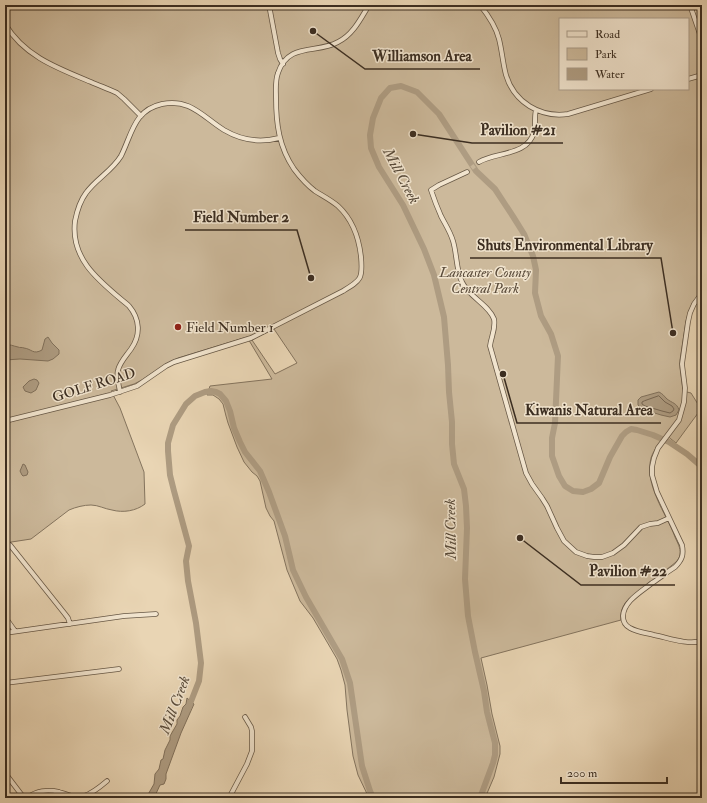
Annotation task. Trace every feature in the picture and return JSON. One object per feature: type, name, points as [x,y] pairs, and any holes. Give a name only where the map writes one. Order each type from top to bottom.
[{"type":"street","points":[[269,5],[278,53],[283,64],[296,52],[326,47],[343,39],[353,29],[369,5]]},
{"type":"street","points":[[480,5],[497,33],[510,86],[524,103],[536,110],[556,115],[568,114],[648,90]]},
{"type":"street","points":[[690,5],[702,40]]},
{"type":"street","points":[[5,24],[20,44],[31,53],[56,67],[117,93],[141,116]]},
{"type":"street","name":"GOLF ROAD","points":[[5,421],[120,392],[137,386],[174,362],[251,338],[343,291],[359,280],[361,273],[361,255],[359,242],[349,219],[338,206],[315,191],[299,176],[281,145],[276,113],[276,89],[278,72],[283,64]]},
{"type":"street","points":[[689,79],[702,75]]},
{"type":"street","points":[[120,392],[117,374],[119,365],[135,342],[138,332],[138,323],[136,316],[129,306],[95,277],[85,265],[78,250],[75,225],[78,208],[83,196],[91,186],[116,164],[134,125],[141,116],[157,105],[178,103],[192,107],[235,136],[257,141],[279,138]]},
{"type":"street","points":[[479,162],[515,151],[525,144],[531,138],[534,131],[534,117],[536,110]]},
{"type":"street","points":[[467,172],[438,185],[431,190],[442,216],[450,230],[459,273],[463,283],[477,300],[492,314],[494,330],[490,346],[526,473],[547,506],[564,541],[581,554],[591,557],[602,557],[619,549],[641,527],[658,523],[669,518]]},
{"type":"street","points":[[702,293],[694,304],[689,316],[682,364],[685,388],[684,402],[679,420],[658,448],[653,462],[652,475],[657,492],[682,545],[683,557],[675,567],[629,602],[623,614],[623,620],[629,628],[679,641],[702,641]]},
{"type":"street","points":[[10,545],[65,614],[70,624]]},
{"type":"street","points":[[5,632],[124,616],[156,614]]},
{"type":"street","points":[[5,617],[15,631]]},
{"type":"street","points":[[5,683],[119,669]]},
{"type":"street","points":[[229,798],[247,764],[253,746],[251,727],[245,717]]},
{"type":"street","points":[[5,773],[25,798],[38,792],[49,791],[74,796],[85,795],[95,791],[107,781]]},
{"type":"green space","name":"Lancaster County Central Park","points":[[5,5],[690,5],[702,45],[702,290],[693,302],[686,321],[680,368],[683,391],[691,393],[701,409],[676,443],[666,435],[659,443],[651,458],[650,468],[653,489],[679,545],[680,556],[676,562],[627,601],[622,610],[621,620],[481,658],[500,746],[500,754],[494,777],[485,798],[369,798],[358,775],[353,756],[345,685],[337,659],[313,618],[300,601],[287,570],[274,521],[266,508],[260,481],[244,462],[228,423],[223,404],[213,395],[207,395],[210,386],[272,379],[247,337],[178,358],[134,384],[111,391],[120,408],[144,472],[145,504],[134,510],[125,511],[116,511],[94,505],[77,507],[69,510],[31,539],[5,543]],"holes":[[[274,329],[297,363],[275,374],[252,340]]]},
{"type":"water","points":[[48,337],[59,350],[59,354],[53,359],[48,361],[20,359],[5,360],[5,345],[37,352],[42,350],[45,339]]},
{"type":"water","points":[[34,379],[39,383],[36,390],[31,393],[25,391],[23,387],[29,381]]},
{"type":"water","points":[[659,392],[677,406],[679,410],[676,415],[670,417],[661,415],[642,409],[638,405],[638,400],[641,397]]},
{"type":"water","points":[[23,464],[28,472],[27,475],[23,476],[20,471]]},
{"type":"water","name":"Mill Creek","points":[[187,698],[194,704],[181,733],[166,774],[164,784],[160,785],[154,798],[146,798],[154,784],[155,774],[159,769],[161,760],[163,759],[165,750],[170,740],[170,736],[177,724],[177,720],[183,707],[186,704]]},
{"type":"waterway","name":"Mill Creek","points":[[480,798],[493,763],[495,743],[487,712],[468,616],[465,579],[467,528],[466,506],[464,489],[454,464],[444,317],[434,275],[424,249],[403,205],[379,167],[371,148],[370,135],[373,118],[381,98],[390,88],[401,86],[417,92],[439,114],[476,171],[495,189],[524,234],[533,256],[536,270],[535,293],[541,316],[551,334],[558,356],[552,456],[559,476],[565,486],[573,491],[583,492],[591,489],[599,483],[610,457],[622,436],[631,429],[653,435],[669,442],[687,454],[702,467]]},
{"type":"waterway","name":"Mill Creek","points":[[188,709],[199,681],[201,663],[196,623],[188,581],[186,561],[189,546],[170,475],[168,443],[173,425],[186,404],[195,396],[211,391],[220,394],[226,401],[240,442],[245,452],[260,471],[269,492],[285,536],[293,570],[306,597],[342,659],[350,683],[362,766],[373,798]]},
{"type":"tunnel","points":[[467,172],[479,162]]},
{"type":"place","name":"Williamson Area","points":[[313,31]]},
{"type":"place","name":"Pavilion #21","points":[[413,134]]},
{"type":"place","name":"Field Number 2","points":[[311,278]]},
{"type":"place","name":"Field Number 1","points":[[178,327]]},
{"type":"place","name":"Shuts Environmental Library","points":[[673,333]]},
{"type":"place","name":"Kiwanis Natural Area","points":[[503,374]]},
{"type":"place","name":"Pavilion #22","points":[[520,538]]}]
